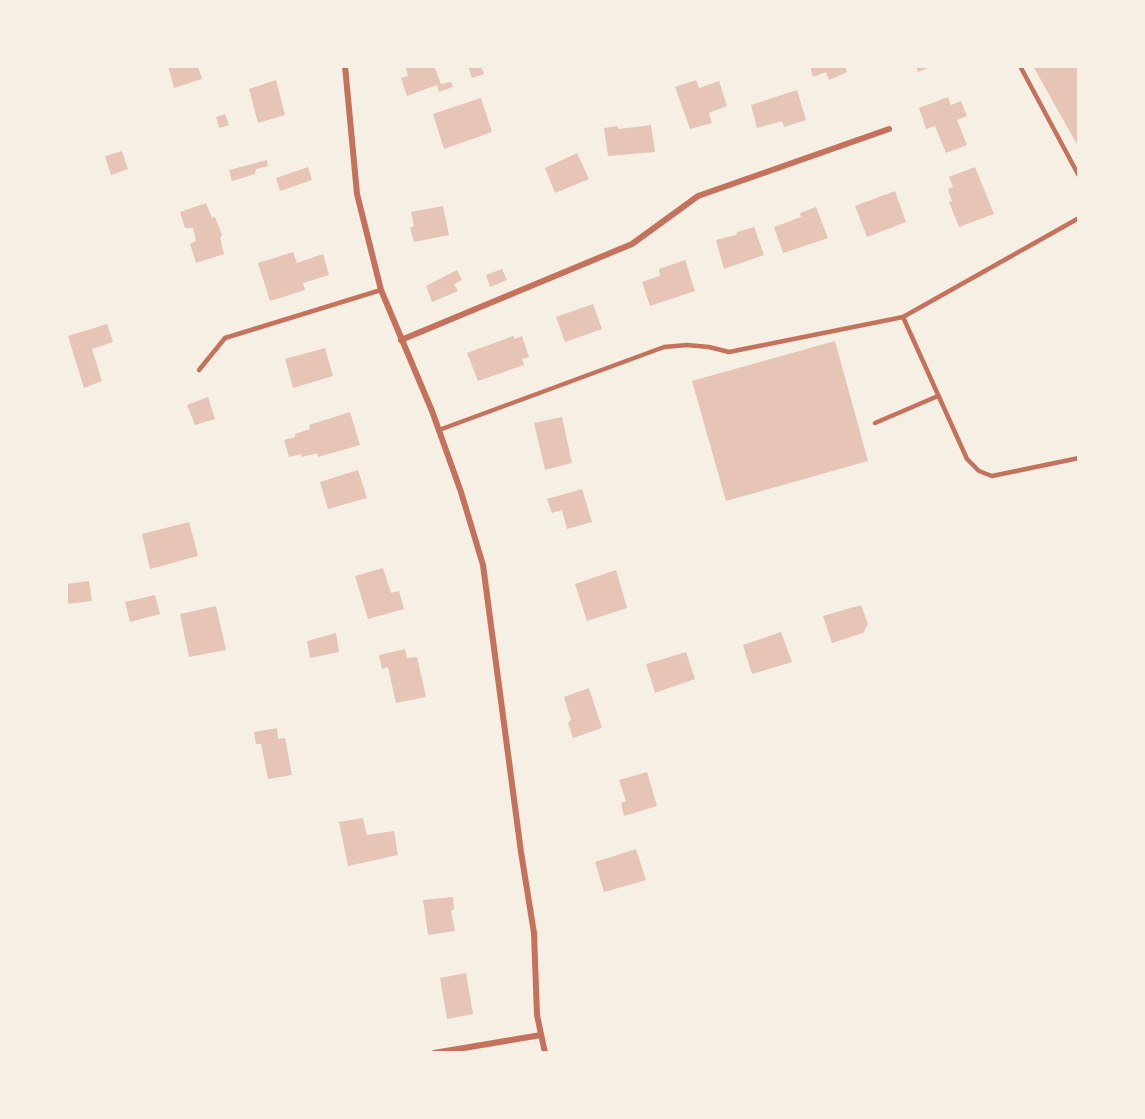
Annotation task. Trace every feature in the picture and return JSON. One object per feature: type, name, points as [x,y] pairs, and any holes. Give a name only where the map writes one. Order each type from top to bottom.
[{"type":"street","points":[[345,66],[357,194],[381,290],[439,430],[483,565],[534,933],[537,1015],[545,1053]]},
{"type":"street","points":[[401,340],[632,244],[698,196],[890,129]]},
{"type":"street","points":[[434,1053],[541,1035]]},
{"type":"lane","points":[[1020,66],[1079,177]]},
{"type":"lane","points":[[439,430],[664,346],[687,345],[729,352],[903,316],[1079,218]]},
{"type":"lane","points":[[199,370],[225,338],[381,290]]},
{"type":"lane","points":[[903,316],[967,459],[979,471],[992,476],[1079,458]]},
{"type":"lane","points":[[875,423],[938,396]]},
{"type":"building","points":[[168,66],[198,66],[202,79],[174,88]]},
{"type":"building","points":[[405,66],[434,66],[441,84],[451,82],[453,87],[439,92],[437,85],[407,96],[401,78],[408,76]]},
{"type":"building","points":[[468,66],[481,66],[484,74],[472,78]]},
{"type":"building","points":[[810,66],[845,66],[847,72],[829,80],[826,72],[813,77]]},
{"type":"building","points":[[916,66],[933,66],[918,72]]},
{"type":"building","points":[[1033,66],[1079,66],[1079,148]]},
{"type":"building","points":[[276,80],[285,115],[258,123],[249,89]]},
{"type":"building","points":[[696,80],[699,88],[719,81],[727,106],[709,113],[712,123],[690,129],[675,87]]},
{"type":"building","points":[[797,90],[806,120],[784,127],[782,121],[757,128],[751,105]]},
{"type":"building","points":[[948,97],[951,105],[961,101],[967,116],[957,120],[967,145],[946,153],[935,126],[926,129],[919,108]]},
{"type":"building","points":[[481,98],[492,132],[444,149],[433,114]]},
{"type":"building","points":[[225,114],[229,125],[219,128],[216,117]]},
{"type":"building","points":[[651,125],[655,152],[608,156],[604,128],[617,126],[619,129]]},
{"type":"building","points":[[122,151],[128,169],[111,175],[105,156]]},
{"type":"building","points":[[577,153],[589,179],[555,193],[545,168]]},
{"type":"building","points":[[267,160],[268,166],[256,169],[255,174],[232,181],[229,170]]},
{"type":"building","points":[[308,167],[312,180],[280,191],[276,178]]},
{"type":"building","points":[[975,167],[994,214],[959,227],[949,202],[952,201],[948,189],[953,187],[949,177]]},
{"type":"building","points":[[895,191],[906,222],[867,237],[855,206]]},
{"type":"building","points":[[206,203],[222,235],[220,238],[224,254],[196,263],[190,244],[196,241],[193,228],[185,228],[180,212]]},
{"type":"building","points":[[443,206],[449,235],[414,242],[410,228],[414,226],[411,212]]},
{"type":"building","points":[[816,207],[828,238],[783,253],[774,227],[801,217],[800,213]]},
{"type":"building","points":[[754,227],[764,255],[724,269],[716,240]]},
{"type":"building","points":[[293,252],[297,263],[323,254],[329,275],[303,283],[305,290],[270,301],[258,263]]},
{"type":"building","points":[[685,260],[695,291],[650,306],[642,282],[660,276],[659,269]]},
{"type":"building","points":[[502,269],[507,280],[490,287],[486,275]]},
{"type":"building","points":[[457,270],[462,280],[454,284],[458,291],[432,302],[426,286]]},
{"type":"building","points":[[593,304],[602,329],[565,342],[556,317]]},
{"type":"building","points":[[107,324],[113,342],[92,349],[102,381],[84,388],[68,336]]},
{"type":"building","points":[[513,336],[515,339],[522,336],[529,357],[522,359],[524,365],[478,381],[467,353]]},
{"type":"building","points":[[835,341],[868,461],[726,501],[692,381]]},
{"type":"building","points":[[325,348],[333,376],[293,388],[285,359]]},
{"type":"building","points":[[208,397],[215,419],[195,425],[187,405]]},
{"type":"building","points":[[350,412],[360,445],[318,457],[317,453],[302,457],[301,454],[289,457],[284,440],[310,429],[309,425]]},
{"type":"building","points":[[562,417],[572,463],[545,470],[534,423]]},
{"type":"building","points":[[358,470],[367,498],[328,509],[320,482]]},
{"type":"building","points":[[582,489],[592,522],[567,529],[562,510],[552,513],[547,499]]},
{"type":"building","points":[[189,522],[198,556],[150,569],[142,534]]},
{"type":"building","points":[[383,568],[391,593],[399,591],[404,609],[368,619],[355,576]]},
{"type":"building","points":[[616,570],[627,608],[587,621],[575,584]]},
{"type":"building","points":[[89,581],[92,601],[66,604],[66,584]]},
{"type":"building","points":[[155,595],[160,614],[130,622],[125,602]]},
{"type":"building","points":[[861,605],[868,624],[863,633],[832,643],[823,616]]},
{"type":"building","points":[[216,606],[226,650],[189,657],[180,614]]},
{"type":"building","points":[[781,632],[792,662],[752,674],[743,645]]},
{"type":"building","points":[[336,633],[339,652],[310,658],[307,641]]},
{"type":"building","points":[[405,649],[407,658],[417,657],[426,697],[396,703],[388,667],[382,669],[379,655]]},
{"type":"building","points":[[686,652],[695,679],[655,693],[646,664]]},
{"type":"building","points":[[589,688],[602,728],[573,738],[568,723],[571,720],[564,697]]},
{"type":"building","points":[[277,728],[278,739],[285,738],[292,775],[268,779],[261,744],[256,744],[254,732]]},
{"type":"building","points":[[647,772],[657,806],[624,816],[621,803],[626,801],[619,780]]},
{"type":"building","points":[[363,818],[367,835],[394,831],[398,855],[348,866],[339,822]]},
{"type":"building","points":[[636,849],[646,880],[604,892],[595,862]]},
{"type":"building","points":[[453,897],[454,909],[451,911],[455,931],[428,935],[423,900]]},
{"type":"building","points":[[466,973],[473,1014],[447,1019],[440,978]]}]
